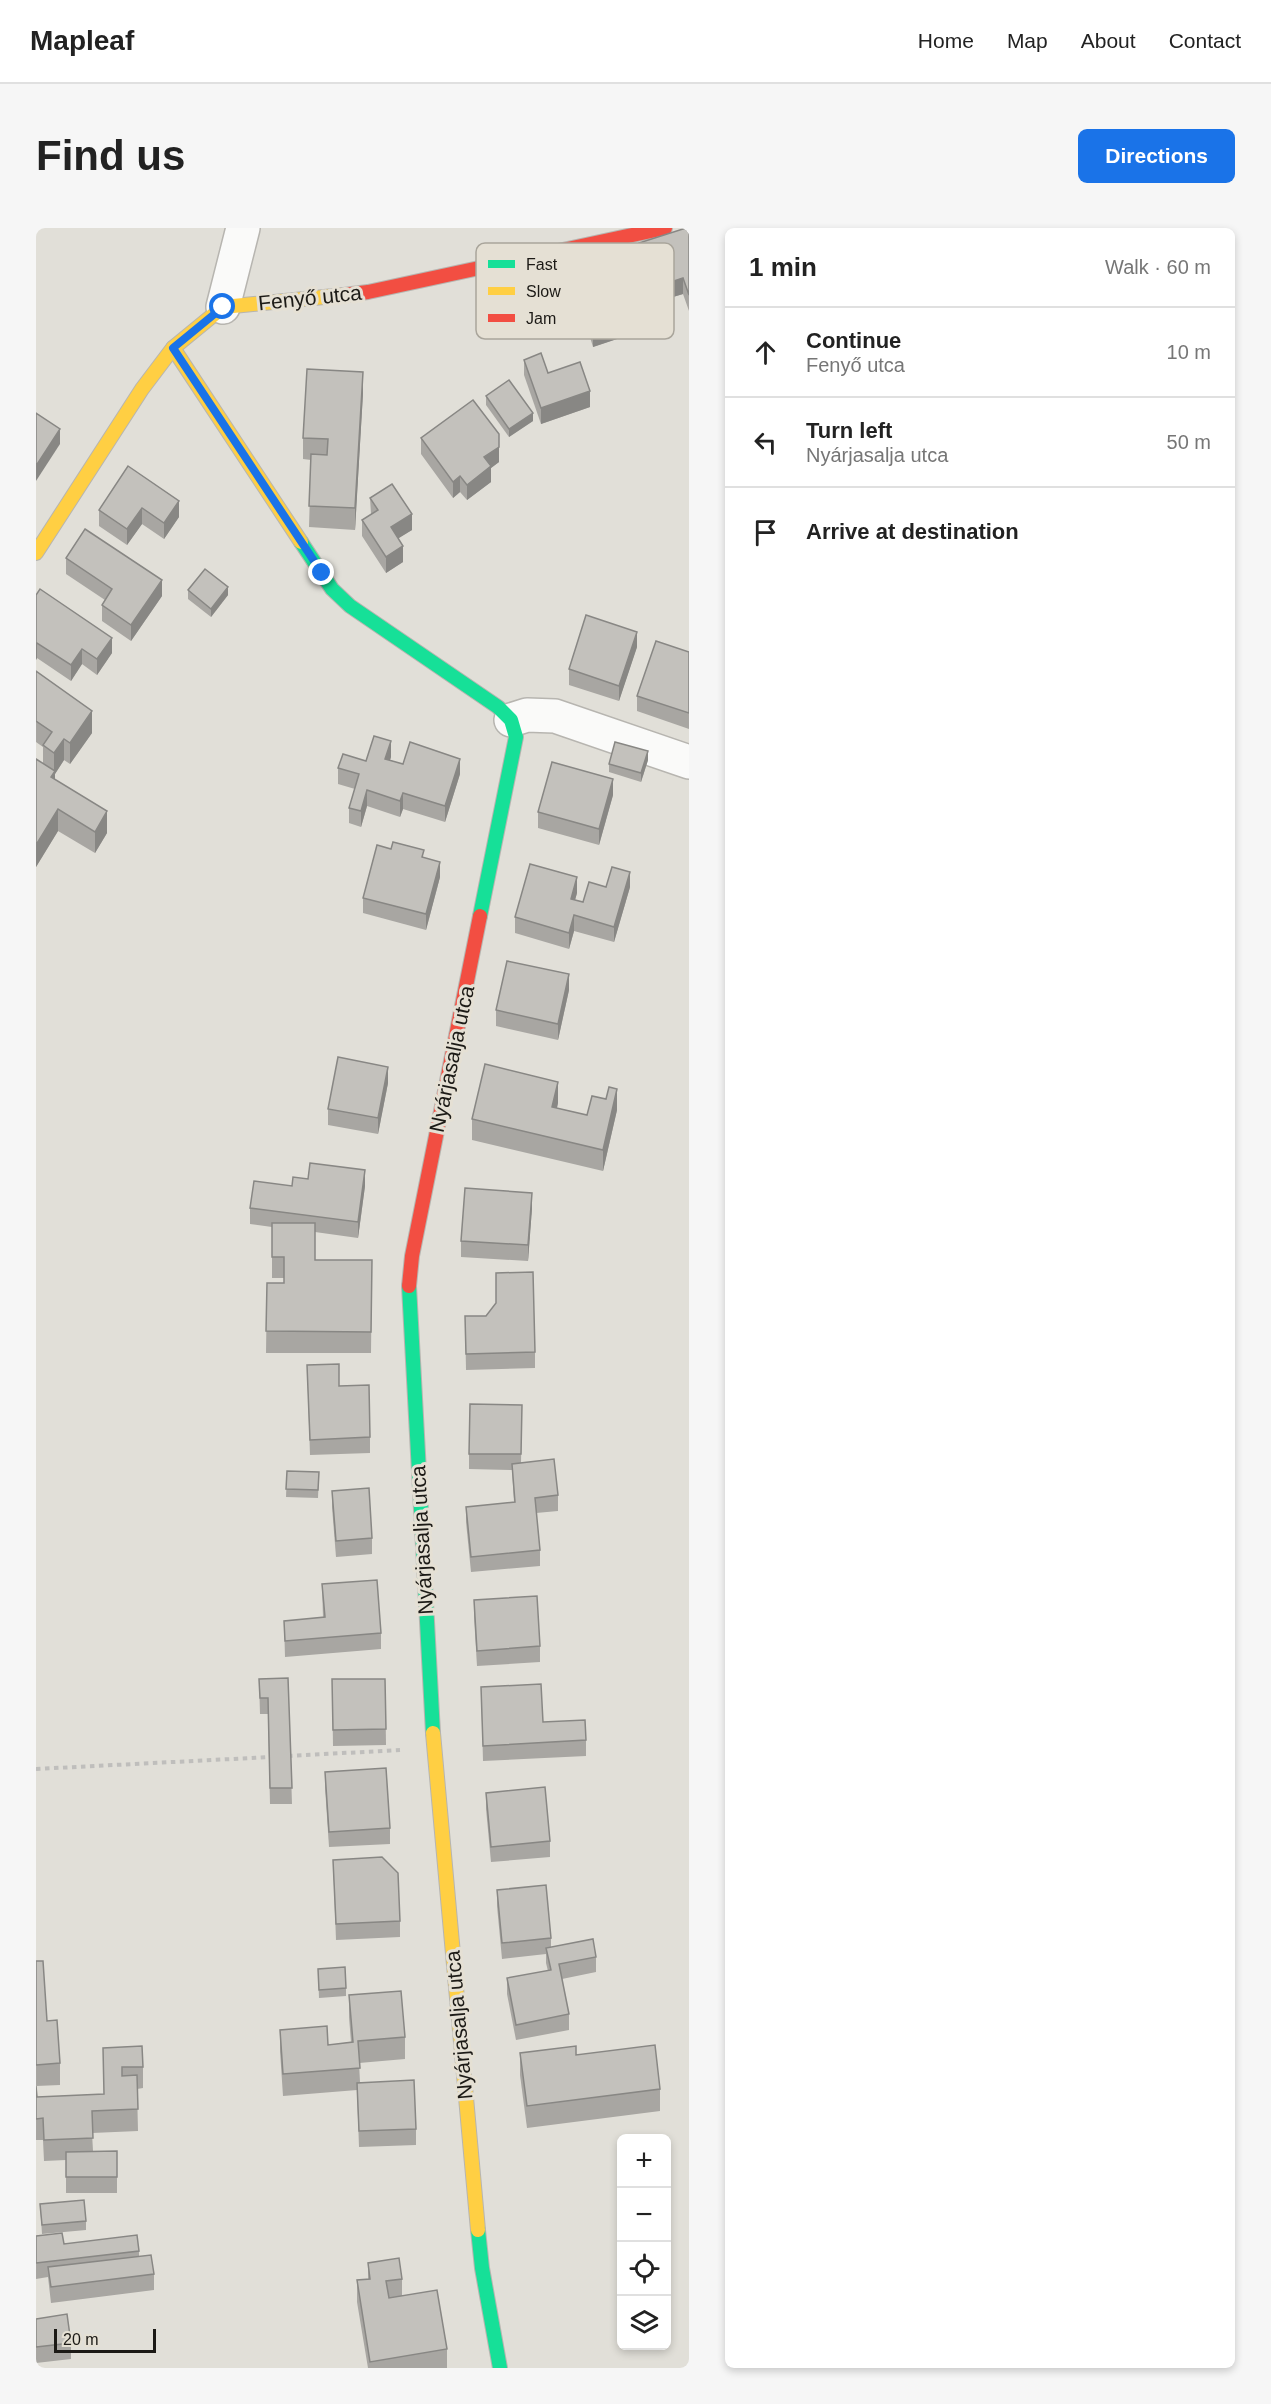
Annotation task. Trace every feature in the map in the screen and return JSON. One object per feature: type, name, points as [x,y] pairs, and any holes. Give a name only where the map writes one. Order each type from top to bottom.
[{"type":"street","points":[[36,553],[142,389],[173,348],[223,307],[243,228]]},
{"type":"street","name":"Fenyő utca","points":[[595,243],[665,228]]},
{"type":"street","name":"Fenyő utca","points":[[223,307],[368,292],[476,269]]},
{"type":"street","points":[[173,348],[333,589],[350,606],[498,707],[511,720],[527,715],[555,716],[689,762]]},
{"type":"street","name":"Nyárjasalja utca","points":[[500,2368],[482,2268],[434,1748],[408,1292],[412,1256],[514,756],[516,737],[511,720]]},
{"type":"path","points":[[36,1769],[434,1748]]},
{"type":"building","points":[[689,228],[689,295],[683,278],[674,281],[674,243],[639,243]]},
{"type":"building","points":[[541,353],[548,373],[580,362],[590,391],[541,408],[524,360]]},
{"type":"building","points":[[307,369],[363,372],[355,508],[309,506],[311,454],[327,455],[328,439],[303,438]]},
{"type":"building","points":[[509,380],[533,413],[509,429],[486,396]]},
{"type":"building","points":[[473,400],[499,434],[499,447],[484,457],[491,466],[467,485],[460,476],[453,482],[421,438]]},
{"type":"building","points":[[36,413],[60,429],[36,466]]},
{"type":"building","points":[[128,466],[179,501],[164,523],[142,508],[127,529],[99,510]]},
{"type":"building","points":[[392,484],[412,514],[391,527],[403,546],[386,557],[362,520],[378,510],[370,498]]},
{"type":"building","points":[[85,529],[162,580],[131,625],[102,605],[112,589],[66,558]]},
{"type":"building","points":[[205,569],[228,587],[211,609],[188,590]]},
{"type":"building","points":[[40,589],[112,638],[97,659],[82,649],[71,665],[37,643],[36,645],[36,595]]},
{"type":"building","points":[[586,615],[637,632],[619,686],[569,669]]},
{"type":"building","points":[[656,641],[689,652],[689,713],[637,696]]},
{"type":"building","points":[[36,671],[92,711],[70,743],[64,739],[54,753],[43,745],[52,732],[36,721]]},
{"type":"building","points":[[374,736],[391,741],[385,759],[403,764],[410,742],[460,759],[445,806],[403,793],[400,801],[367,790],[361,811],[349,808],[359,774],[338,768],[343,754],[366,761]]},
{"type":"building","points":[[615,742],[648,751],[641,773],[609,764]]},
{"type":"building","points":[[36,759],[55,771],[51,777],[107,811],[95,832],[58,809],[36,845]]},
{"type":"building","points":[[552,762],[613,779],[599,829],[538,812]]},
{"type":"building","points":[[393,842],[424,850],[422,857],[440,862],[426,914],[363,898],[377,845],[391,849]]},
{"type":"building","points":[[530,864],[577,877],[571,899],[583,902],[589,882],[606,887],[612,867],[630,872],[614,927],[574,915],[569,933],[515,917]]},
{"type":"building","points":[[507,961],[569,974],[558,1024],[496,1010]]},
{"type":"building","points":[[338,1057],[388,1067],[378,1118],[328,1109]]},
{"type":"building","points":[[485,1064],[558,1082],[552,1107],[587,1115],[592,1096],[606,1099],[609,1087],[617,1089],[603,1150],[472,1119]]},
{"type":"building","points":[[310,1163],[365,1170],[358,1222],[250,1208],[254,1181],[292,1186],[293,1177],[308,1179]]},
{"type":"building","points":[[465,1188],[532,1193],[528,1245],[461,1241]]},
{"type":"building","points":[[272,1223],[315,1223],[315,1260],[372,1260],[371,1332],[266,1331],[267,1283],[284,1283],[284,1257],[272,1257]]},
{"type":"building","points":[[533,1272],[535,1352],[466,1354],[465,1316],[486,1316],[496,1303],[496,1273]]},
{"type":"building","points":[[339,1364],[339,1386],[369,1385],[370,1437],[310,1440],[307,1365]]},
{"type":"building","points":[[470,1404],[522,1405],[521,1454],[469,1454]]},
{"type":"building","points":[[554,1459],[558,1495],[535,1498],[540,1550],[471,1557],[466,1507],[515,1502],[512,1464]]},
{"type":"building","points":[[287,1471],[319,1472],[318,1490],[286,1489]]},
{"type":"building","points":[[369,1488],[372,1538],[336,1541],[332,1491]]},
{"type":"building","points":[[377,1580],[381,1633],[285,1641],[284,1621],[325,1617],[322,1584]]},
{"type":"building","points":[[537,1596],[540,1646],[477,1651],[474,1600]]},
{"type":"building","points":[[288,1678],[292,1788],[270,1788],[268,1698],[260,1698],[259,1679]]},
{"type":"building","points":[[332,1679],[385,1679],[386,1729],[333,1730]]},
{"type":"building","points":[[541,1684],[543,1722],[585,1720],[586,1740],[483,1746],[481,1687]]},
{"type":"building","points":[[386,1768],[390,1828],[329,1832],[325,1772]]},
{"type":"building","points":[[545,1787],[550,1841],[491,1847],[486,1793]]},
{"type":"building","points":[[382,1857],[398,1873],[400,1921],[336,1924],[333,1860]]},
{"type":"building","points":[[546,1885],[551,1938],[502,1943],[497,1890]]},
{"type":"building","points":[[593,1939],[596,1957],[559,1964],[569,2014],[516,2025],[507,1978],[551,1970],[546,1948]]},
{"type":"building","points":[[36,1961],[43,1961],[47,2021],[57,2020],[60,2063],[36,2065]]},
{"type":"building","points":[[345,1967],[346,1988],[319,1990],[318,1969]]},
{"type":"building","points":[[401,1991],[405,2037],[358,2041],[360,2068],[283,2074],[280,2030],[327,2026],[328,2045],[353,2042],[349,1995]]},
{"type":"building","points":[[655,2045],[660,2089],[527,2106],[520,2053],[576,2046],[576,2055]]},
{"type":"building","points":[[142,2046],[143,2067],[122,2067],[122,2076],[137,2075],[138,2109],[92,2111],[93,2138],[44,2140],[43,2118],[36,2119],[36,2086],[37,2097],[104,2094],[103,2048]]},
{"type":"building","points":[[414,2080],[416,2129],[359,2131],[357,2083]]},
{"type":"building","points":[[117,2151],[117,2177],[66,2177],[66,2152]]},
{"type":"building","points":[[84,2200],[86,2221],[42,2225],[40,2204]]},
{"type":"building","points":[[62,2233],[64,2244],[137,2235],[139,2251],[36,2263],[36,2236]]},
{"type":"building","points":[[151,2255],[154,2274],[51,2287],[48,2267]]},
{"type":"building","points":[[399,2258],[402,2279],[386,2281],[389,2298],[437,2290],[447,2349],[370,2362],[357,2280],[370,2279],[368,2263]]},
{"type":"building","points":[[67,2314],[71,2343],[36,2347],[36,2319]]},
{"type":"traffic: fast","points":[[301,542],[332,589],[350,606],[498,707],[511,720],[516,737],[480,916]]},
{"type":"traffic: fast","points":[[409,1286],[433,1733]]},
{"type":"traffic: fast","points":[[478,2230],[482,2268],[500,2368]]},
{"type":"traffic: slow","points":[[36,553],[142,389],[173,348],[223,307],[344,295]]},
{"type":"traffic: slow","points":[[173,348],[301,542]]},
{"type":"traffic: slow","points":[[433,1733],[478,2230]]},
{"type":"traffic: jam","points":[[595,243],[665,228]]},
{"type":"traffic: jam","points":[[344,295],[476,269]]},
{"type":"traffic: jam","points":[[409,1286],[412,1256],[480,916]]},
{"type":"route","points":[[223,307],[173,348],[322,573]]}]
